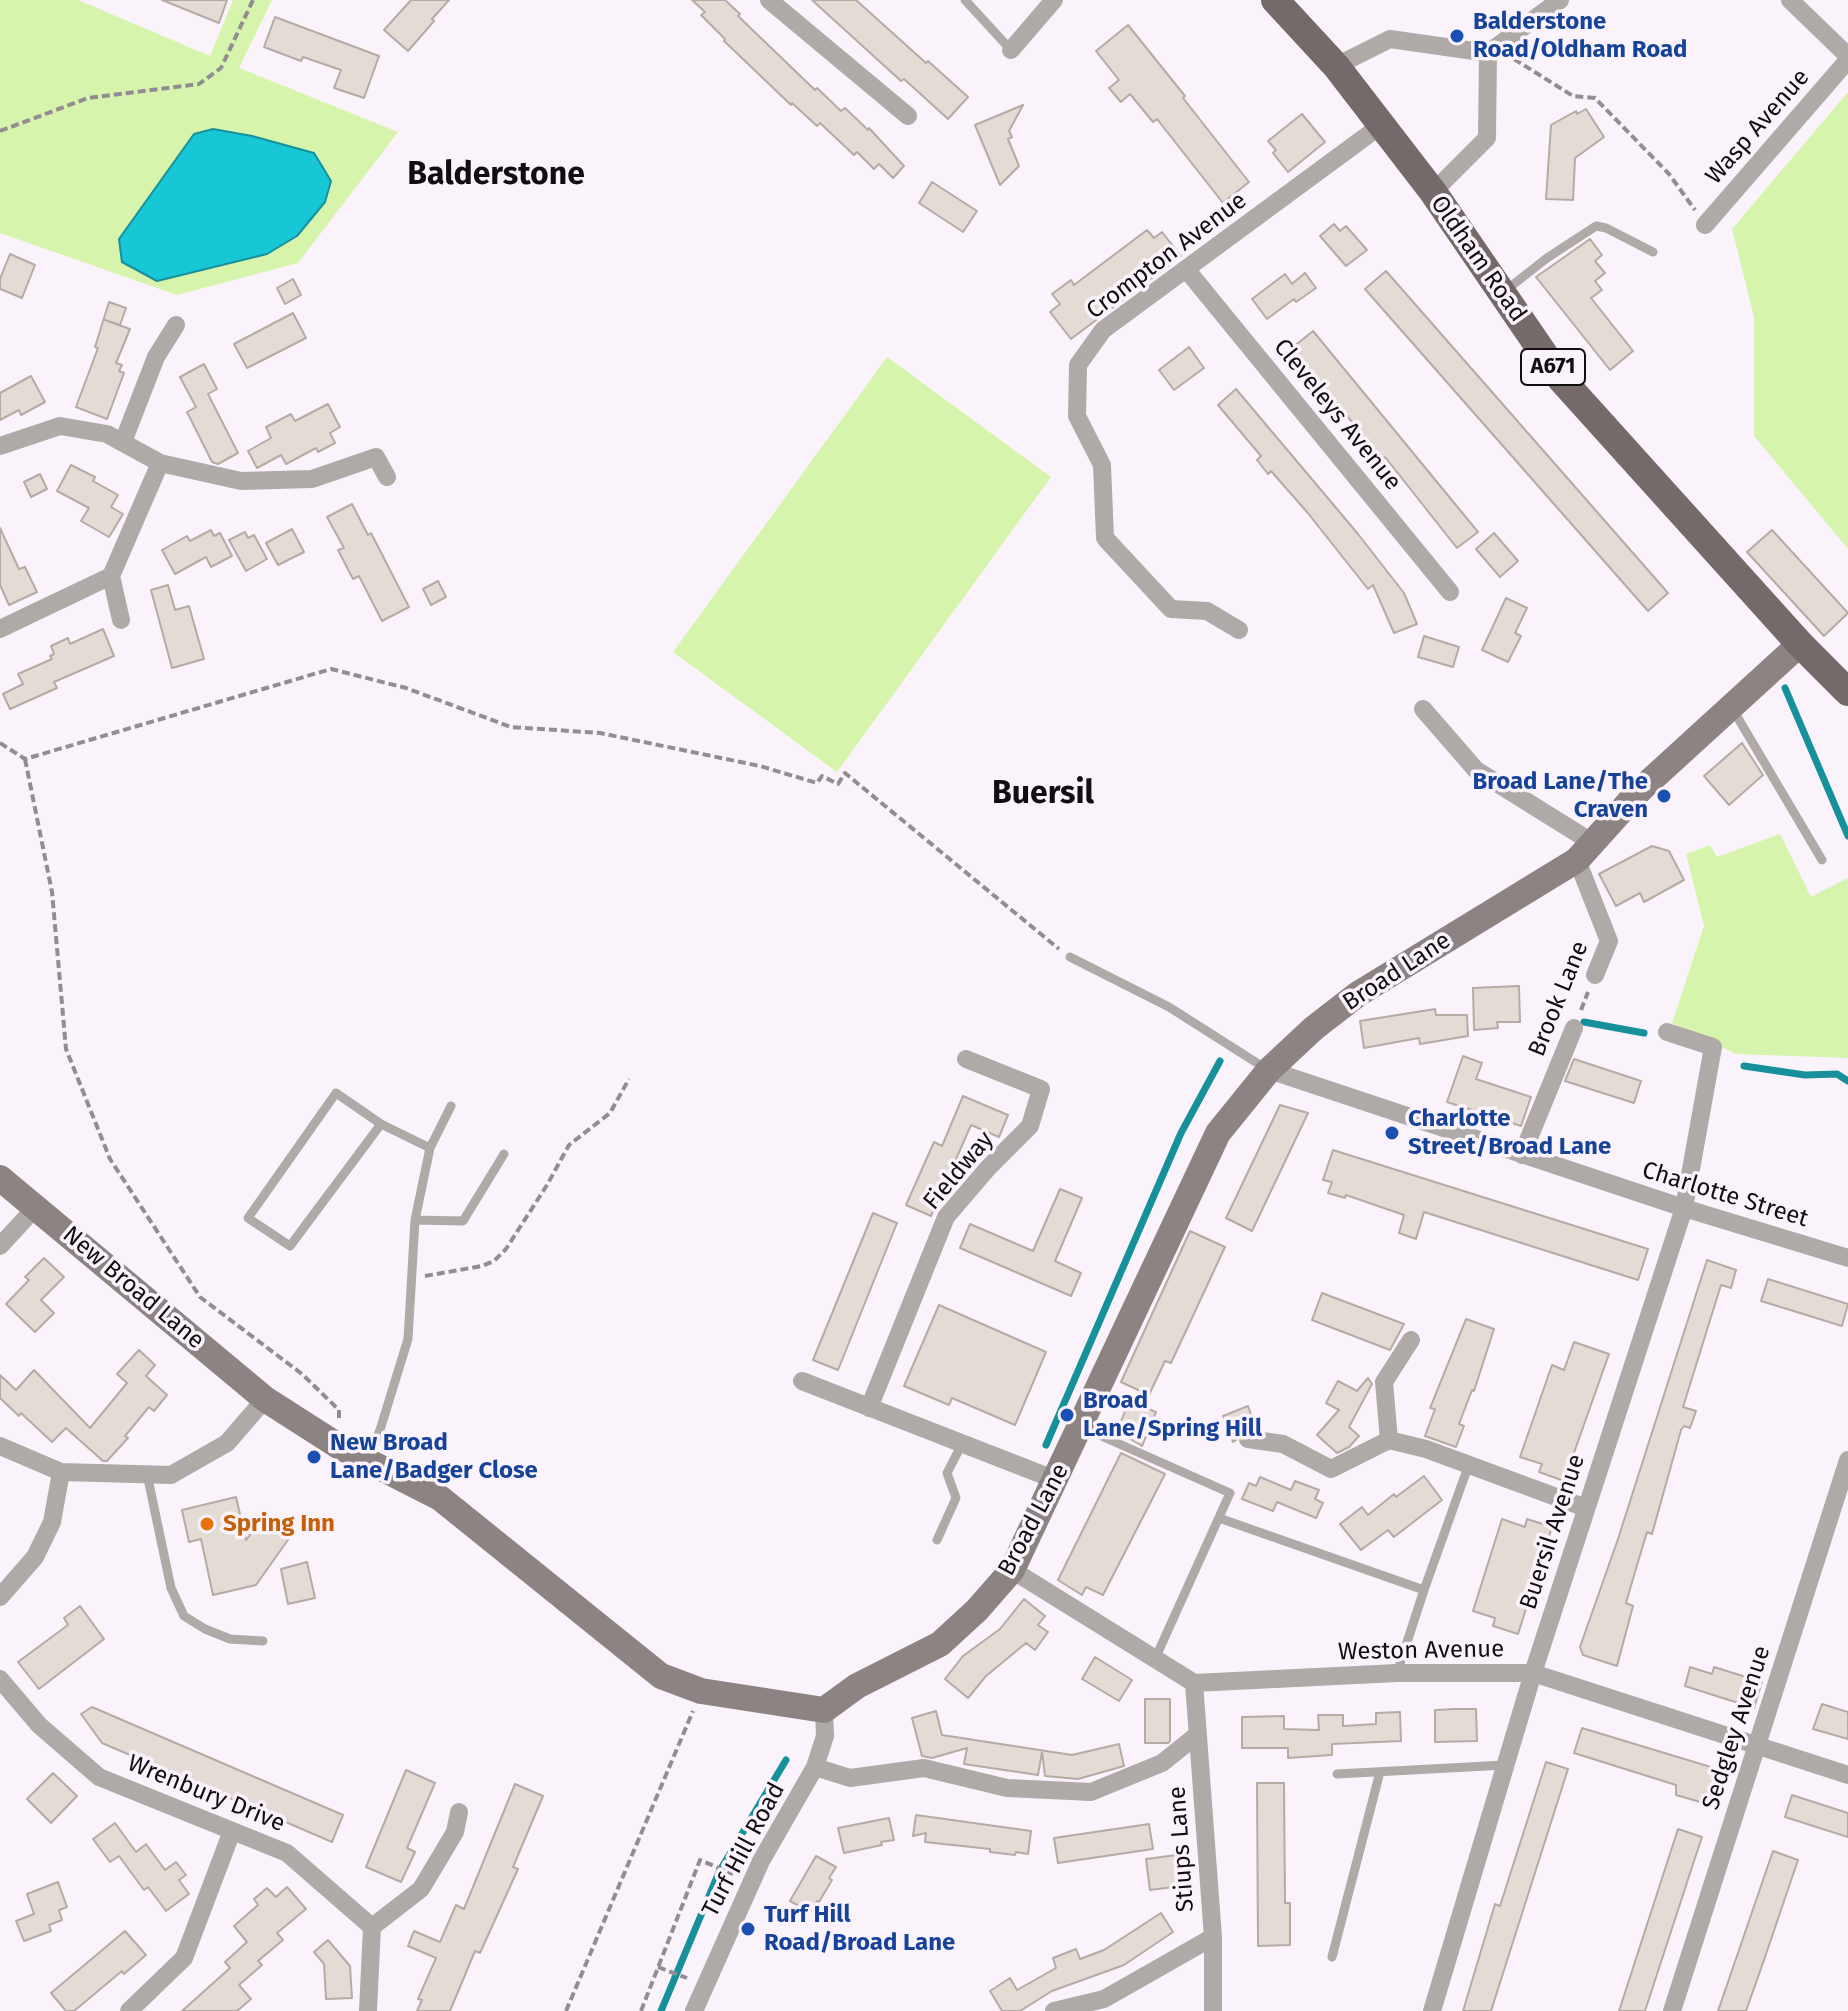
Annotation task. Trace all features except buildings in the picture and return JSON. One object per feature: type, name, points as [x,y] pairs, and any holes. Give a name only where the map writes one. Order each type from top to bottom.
[{"type":"main road","name":"Oldham Road","points":[[1275,0],[1336,66],[1433,192],[1561,379],[1800,644],[1848,692]]},
{"type":"main road","name":"Broad Lane","points":[[824,1710],[857,1686],[940,1644],[977,1610],[1012,1570],[1218,1133],[1269,1070],[1314,1028],[1358,994],[1585,852],[1640,790],[1800,644]]},
{"type":"main road","name":"New Broad Lane","points":[[0,1178],[265,1399]]},
{"type":"main road","points":[[265,1399],[340,1447],[440,1498],[661,1676],[701,1691],[824,1710]]},
{"type":"street","points":[[769,0],[908,116]]},
{"type":"street","points":[[1011,50],[1054,0]]},
{"type":"street","points":[[1336,66],[1390,39],[1492,51],[1560,0]]},
{"type":"street","points":[[1790,0],[1848,58]]},
{"type":"street","points":[[1433,192],[1487,138],[1492,51]]},
{"type":"street","name":"Wasp Avenue","points":[[1705,225],[1848,58]]},
{"type":"street","name":"Crompton Avenue","points":[[1239,630],[1207,611],[1171,609],[1105,538],[1102,465],[1077,416],[1078,365],[1103,330],[1380,126]]},
{"type":"street","name":"Cleveleys Avenue","points":[[1186,269],[1450,592]]},
{"type":"street","points":[[123,442],[156,357],[176,325]]},
{"type":"street","points":[[0,446],[60,426],[107,434],[160,463],[241,481],[312,479],[376,457],[387,477]]},
{"type":"street","points":[[121,620],[111,576],[160,463]]},
{"type":"street","points":[[0,629],[111,576]]},
{"type":"street","points":[[1423,709],[1476,770],[1585,852]]},
{"type":"street","name":"Brook Lane","points":[[1585,852],[1609,941],[1595,975]]},
{"type":"street","name":"Brook Lane","points":[[1522,1155],[1574,1028]]},
{"type":"street","name":"Buersil Avenue","points":[[1432,2011],[1533,1673],[1684,1208],[1713,1047],[1667,1032]]},
{"type":"street","name":"Fieldway","points":[[869,1408],[946,1217],[1030,1126],[1041,1089],[966,1059]]},
{"type":"street","name":"Charlotte Street","points":[[1269,1070],[1684,1208],[1848,1258]]},
{"type":"street","points":[[0,1246],[36,1207]]},
{"type":"street","points":[[1389,1440],[1384,1382],[1411,1340]]},
{"type":"street","points":[[802,1381],[1056,1480]]},
{"type":"street","points":[[0,1446],[61,1472],[171,1475],[227,1443],[265,1399]]},
{"type":"street","points":[[1248,1439],[1283,1444],[1331,1469],[1389,1440],[1426,1449],[1586,1508]]},
{"type":"street","name":"Sedgley Avenue","points":[[1672,2011],[1848,1460]]},
{"type":"street","points":[[0,1597],[41,1546],[52,1522],[61,1472]]},
{"type":"street","points":[[1012,1570],[1194,1683]]},
{"type":"street","name":"Weston Avenue","points":[[1194,1683],[1397,1673],[1533,1673],[1848,1775]]},
{"type":"street","name":"Wrenbury Drive","points":[[0,1679],[39,1725],[99,1777],[287,1853],[372,1927]]},
{"type":"street","name":"Stiups Lane","points":[[1194,1683],[1213,1937],[1213,2011]]},
{"type":"street","name":"Turf Hill Road","points":[[694,2011],[761,1861],[815,1767],[825,1736],[824,1710]]},
{"type":"street","points":[[815,1767],[850,1778],[924,1768],[1007,1788],[1091,1792],[1162,1763],[1197,1735]]},
{"type":"street","points":[[368,2011],[372,1927],[421,1889],[455,1832],[459,1812]]},
{"type":"street","points":[[129,2011],[184,1958],[232,1831]]},
{"type":"street","points":[[1054,2011],[1105,2005],[1213,1937]]},
{"type":"lane","points":[[965,0],[1011,50]]},
{"type":"lane","points":[[1502,293],[1596,226],[1653,252]]},
{"type":"lane","points":[[1730,706],[1822,860]]},
{"type":"lane","points":[[1070,957],[1169,1007],[1269,1070]]},
{"type":"lane","points":[[381,1124],[290,1246],[248,1218],[336,1093],[381,1124],[430,1148]]},
{"type":"lane","points":[[367,1460],[380,1430],[408,1339],[415,1220],[430,1148],[451,1106]]},
{"type":"lane","points":[[415,1220],[463,1221],[504,1154]]},
{"type":"lane","points":[[1081,1427],[1230,1493],[1155,1659]]},
{"type":"lane","points":[[937,1540],[956,1498],[947,1473],[962,1444]]},
{"type":"lane","points":[[1397,1673],[1469,1464]]},
{"type":"lane","points":[[147,1474],[171,1588],[184,1616],[230,1639],[263,1641]]},
{"type":"lane","points":[[1219,1518],[1424,1590]]},
{"type":"lane","points":[[1337,1774],[1505,1765]]},
{"type":"lane","points":[[1332,1957],[1380,1772]]},
{"type":"path","points":[[0,131],[88,98],[199,84],[221,68],[253,0]]},
{"type":"path","points":[[1492,51],[1573,96],[1595,98],[1669,174],[1705,225]]},
{"type":"path","points":[[25,759],[331,669],[406,688],[511,727],[600,733],[760,766],[817,783],[822,776],[838,784],[845,773],[1070,957]]},
{"type":"path","points":[[0,743],[25,759],[52,892],[66,1049],[110,1159],[200,1297],[302,1374],[339,1410],[340,1447]]},
{"type":"path","name":"Brook Lane","points":[[1574,1028],[1595,975]]},
{"type":"path","points":[[411,1280],[494,1261],[522,1223],[569,1145],[610,1113],[629,1079]]},
{"type":"path","points":[[566,2011],[701,1691]]},
{"type":"path","points":[[641,2011],[700,1860],[729,1871]]},
{"type":"path","points":[[658,1967],[684,1976]]},
{"type":"green space","points":[[0,0],[78,0],[210,56],[233,0],[272,0],[239,68],[398,132],[298,263],[177,295],[0,233]]},
{"type":"green space","points":[[1848,92],[1848,549],[1754,436],[1754,317],[1732,229]]},
{"type":"green space","points":[[887,357],[1051,477],[837,772],[673,652]]},
{"type":"green space","points":[[1780,834],[1811,897],[1848,878],[1848,1058],[1736,1054],[1672,1023],[1704,926],[1686,854],[1710,845],[1717,857]]},
{"type":"water","points":[[213,129],[314,153],[331,181],[325,202],[297,236],[267,254],[157,281],[122,262],[119,239],[194,134]]},
{"type":"waterway","points":[[1785,688],[1848,836]]},
{"type":"waterway","points":[[1584,1022],[1644,1033]]},
{"type":"waterway","points":[[1046,1445],[1181,1133],[1220,1061]]},
{"type":"waterway","points":[[1744,1066],[1805,1075],[1837,1074],[1848,1081]]},
{"type":"waterway","points":[[661,2011],[719,1872],[786,1760]]},
{"type":"place","name":"Balderstone Road/Oldham Road","points":[[1457,36]]},
{"type":"place","name":"Broad Lane/The Craven","points":[[1664,796]]},
{"type":"place","name":"Charlotte Street/Broad Lane","points":[[1392,1133]]},
{"type":"place","name":"Broad Lane/Spring Hill","points":[[1067,1415]]},
{"type":"place","name":"New Broad Lane/Badger Close","points":[[314,1457]]},
{"type":"place","name":"Spring Inn","points":[[207,1524]]},
{"type":"place","name":"Turf Hill Road/Broad Lane","points":[[748,1929]]},
{"type":"district","name":"Balderstone","points":[[496,175]]},
{"type":"district","name":"Buersil","points":[[1043,794]]}]
